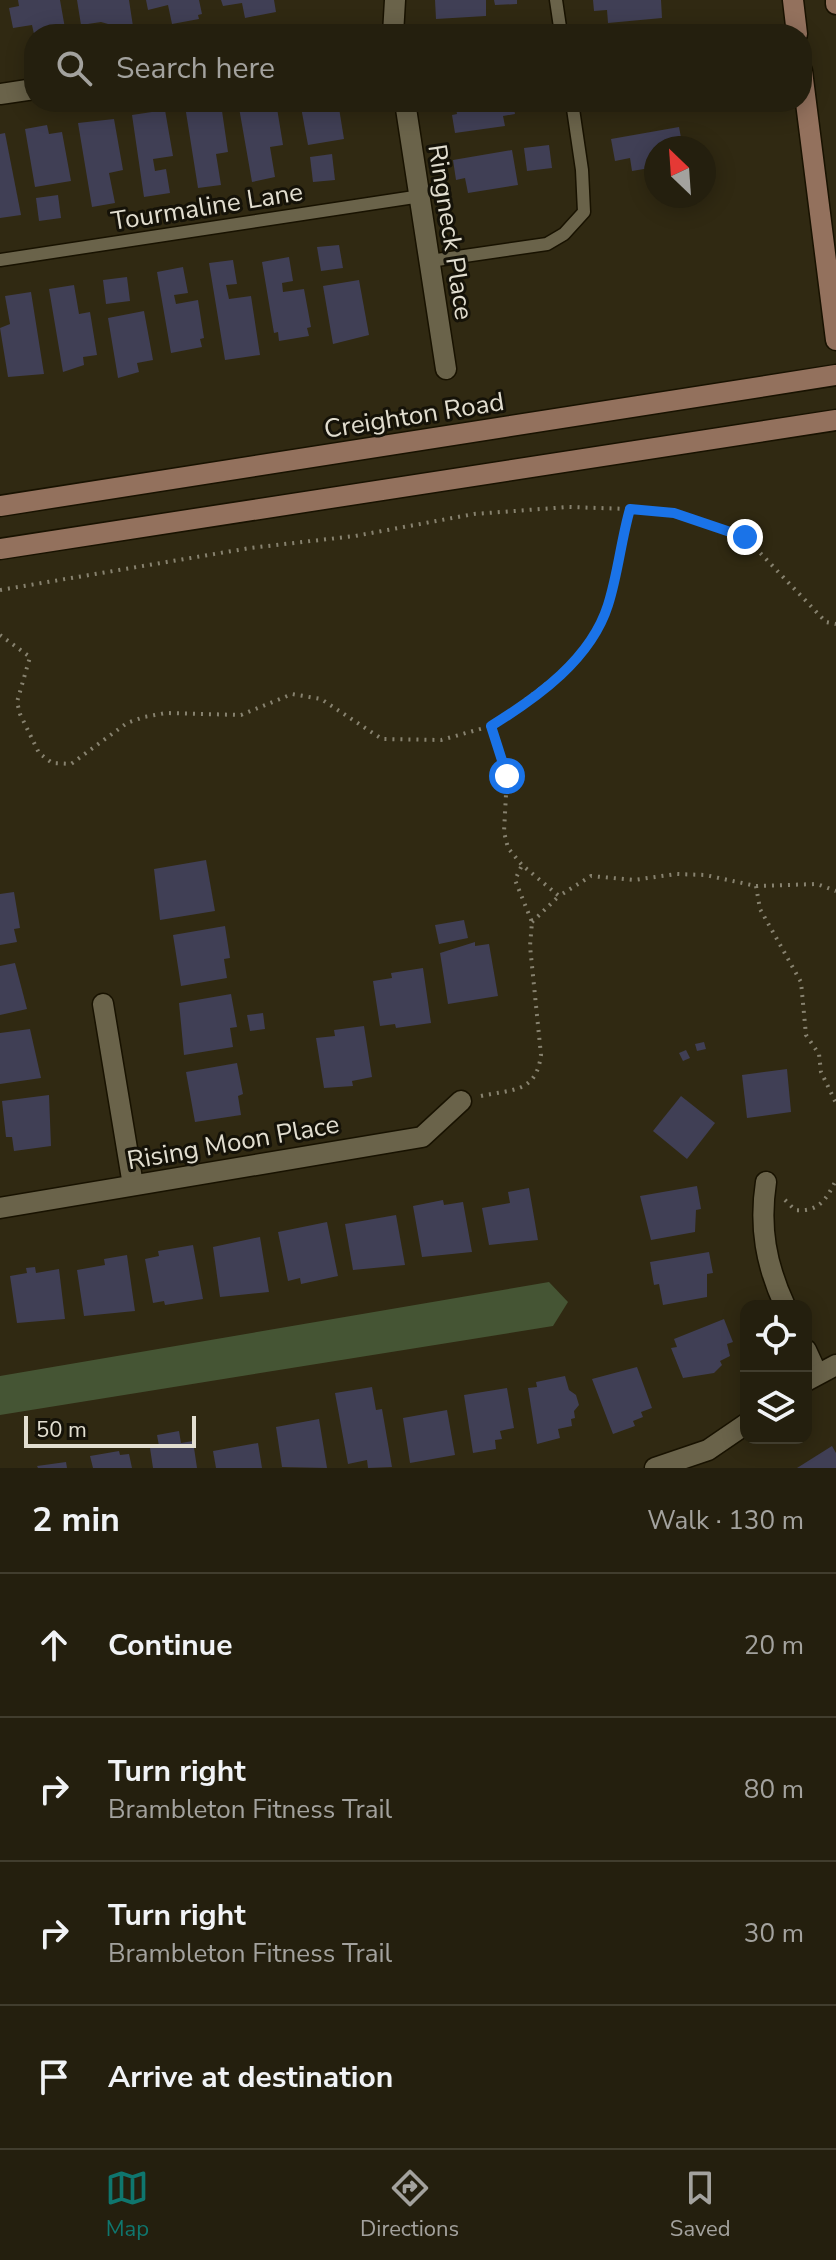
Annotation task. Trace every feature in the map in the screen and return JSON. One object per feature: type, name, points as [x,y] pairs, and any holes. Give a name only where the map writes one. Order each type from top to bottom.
[{"type":"street","points":[[394,24],[395,0]]},
{"type":"street","points":[[793,0],[796,24]]},
{"type":"street","points":[[0,94],[24,90]]},
{"type":"street","name":"Ringneck Place","points":[[407,112],[446,369]]},
{"type":"street","points":[[807,112],[836,340]]},
{"type":"street","name":"Creighton Road","points":[[0,506],[836,375]]},
{"type":"street","points":[[0,549],[836,420]]},
{"type":"street","points":[[103,1004],[133,1185]]},
{"type":"street","name":"Rising Moon Place","points":[[0,1208],[422,1137],[461,1101]]},
{"type":"street","points":[[766,1182],[760,1218],[774,1283],[782,1300]]},
{"type":"street","points":[[812,1378],[836,1365]]},
{"type":"street","points":[[655,1468],[708,1450],[740,1428]]},
{"type":"lane","points":[[556,0],[560,24]]},
{"type":"lane","points":[[430,261],[547,244],[564,234],[584,212],[582,170],[573,112]]},
{"type":"lane","name":"Tourmaline Lane","points":[[0,260],[421,196]]},
{"type":"path","points":[[0,590],[250,548],[400,529],[474,514],[568,507],[630,509],[674,513],[745,537],[826,622],[836,624]]},
{"type":"path","points":[[0,635],[30,657],[17,702],[34,744],[52,763],[71,764],[127,723],[144,717],[166,713],[241,715],[292,694],[321,699],[382,739],[441,740],[491,726],[566,669],[595,635],[608,605],[630,509]]},
{"type":"path","points":[[491,726],[507,776],[504,832],[508,848],[522,865],[559,896]]},
{"type":"path","points":[[461,1101],[527,1085],[536,1077],[541,1055],[530,946],[532,922],[515,880],[522,865]]},
{"type":"path","points":[[532,922],[559,896],[591,876],[634,880],[676,874],[756,886],[817,884],[836,891]]},
{"type":"path","points":[[756,886],[760,909],[801,982],[806,1035],[819,1054],[821,1072],[836,1103]]},
{"type":"path","points":[[766,1182],[795,1210],[807,1211],[827,1199],[836,1180]]},
{"type":"green space","points":[[549,1282],[568,1302],[553,1326],[0,1415],[0,1376]]},
{"type":"building","points":[[18,0],[60,0],[64,24],[24,24],[13,28],[9,8],[19,6]]},
{"type":"building","points":[[77,0],[129,0],[133,24],[81,24]]},
{"type":"building","points":[[146,0],[199,0],[202,14],[198,15],[199,19],[172,24],[168,5],[148,10]]},
{"type":"building","points":[[221,0],[274,0],[276,12],[245,18],[242,3],[223,6]]},
{"type":"building","points":[[435,0],[486,0],[486,16],[436,19]]},
{"type":"building","points":[[494,0],[517,0],[517,4],[495,5]]},
{"type":"building","points":[[593,0],[661,0],[662,18],[608,23],[607,10],[594,11]]},
{"type":"building","points":[[165,112],[173,156],[153,159],[155,171],[166,169],[170,193],[144,197],[132,115]]},
{"type":"building","points":[[186,112],[222,112],[228,152],[216,154],[221,185],[198,188]]},
{"type":"building","points":[[240,112],[278,112],[283,145],[270,147],[275,177],[252,182]]},
{"type":"building","points":[[302,112],[340,112],[344,139],[308,145]]},
{"type":"building","points":[[515,114],[503,116],[505,126],[455,133],[452,115]]},
{"type":"building","points":[[114,119],[123,170],[109,173],[115,203],[92,207],[78,123]]},
{"type":"building","points":[[47,125],[49,134],[62,132],[71,181],[35,187],[25,129]]},
{"type":"building","points":[[679,127],[681,136],[644,136],[644,169],[632,171],[630,158],[615,161],[611,139]]},
{"type":"building","points":[[5,133],[21,215],[0,218],[0,134]]},
{"type":"building","points":[[549,145],[552,168],[527,171],[524,148]]},
{"type":"building","points":[[512,150],[518,185],[468,193],[465,178],[456,180],[453,160]]},
{"type":"building","points":[[332,154],[335,180],[313,182],[310,157]]},
{"type":"building","points":[[58,195],[61,218],[39,221],[36,198]]},
{"type":"building","points":[[339,245],[343,268],[321,271],[317,247]]},
{"type":"building","points":[[289,257],[293,281],[282,283],[283,292],[304,289],[311,327],[307,328],[309,336],[279,341],[278,332],[274,333],[262,262]]},
{"type":"building","points":[[233,260],[237,284],[226,285],[229,299],[251,296],[260,355],[225,360],[209,263]]},
{"type":"building","points":[[183,267],[188,293],[174,295],[176,304],[198,300],[204,338],[200,339],[202,347],[171,353],[157,272]]},
{"type":"building","points":[[127,277],[130,301],[106,304],[103,280]]},
{"type":"building","points":[[359,280],[369,335],[333,344],[323,286]]},
{"type":"building","points":[[74,285],[79,314],[90,312],[97,355],[83,357],[84,365],[63,372],[49,289]]},
{"type":"building","points":[[31,292],[44,374],[8,377],[0,328],[10,324],[5,296]]},
{"type":"building","points":[[144,311],[153,360],[137,363],[139,372],[118,378],[108,318]]},
{"type":"building","points":[[206,860],[215,911],[160,920],[154,869]]},
{"type":"building","points":[[14,892],[20,928],[14,929],[17,942],[0,945],[0,894]]},
{"type":"building","points":[[464,920],[468,938],[439,944],[435,925]]},
{"type":"building","points":[[225,926],[230,958],[224,959],[227,978],[181,986],[173,935]]},
{"type":"building","points":[[475,942],[475,946],[489,944],[498,996],[448,1004],[440,953]]},
{"type":"building","points":[[15,963],[27,1009],[0,1015],[0,966]]},
{"type":"building","points":[[423,968],[431,1023],[396,1028],[395,1024],[380,1026],[373,981],[392,978],[391,973]]},
{"type":"building","points":[[231,994],[237,1027],[230,1028],[233,1047],[184,1055],[179,1003]]},
{"type":"building","points":[[263,1013],[265,1029],[250,1031],[247,1015]]},
{"type":"building","points":[[364,1026],[372,1077],[352,1081],[353,1086],[324,1088],[316,1038],[335,1036],[334,1030]]},
{"type":"building","points":[[30,1029],[41,1078],[0,1084],[0,1033]]},
{"type":"building","points":[[704,1042],[706,1049],[697,1051],[695,1044]]},
{"type":"building","points":[[686,1050],[690,1058],[683,1061],[679,1053]]},
{"type":"building","points":[[237,1063],[243,1094],[238,1096],[241,1115],[195,1122],[186,1072]]},
{"type":"building","points":[[787,1069],[791,1112],[747,1118],[742,1075]]},
{"type":"building","points":[[49,1095],[51,1146],[14,1151],[12,1137],[6,1137],[2,1101]]},
{"type":"building","points":[[681,1096],[715,1123],[687,1159],[653,1131]]},
{"type":"building","points":[[697,1186],[701,1209],[696,1210],[695,1232],[651,1240],[640,1196]]},
{"type":"building","points":[[529,1188],[538,1240],[489,1245],[482,1208],[510,1203],[508,1192]]},
{"type":"building","points":[[443,1200],[444,1205],[463,1202],[472,1252],[422,1257],[413,1206]]},
{"type":"building","points":[[396,1215],[405,1265],[353,1270],[345,1224]]},
{"type":"building","points":[[327,1222],[338,1276],[301,1284],[300,1278],[288,1281],[278,1232]]},
{"type":"building","points":[[260,1237],[269,1292],[220,1297],[213,1247]]},
{"type":"building","points":[[193,1245],[203,1299],[165,1305],[164,1301],[153,1303],[145,1259],[159,1256],[158,1251]]},
{"type":"building","points":[[709,1252],[713,1273],[707,1274],[707,1297],[663,1305],[659,1284],[654,1285],[650,1262]]},
{"type":"building","points":[[127,1255],[135,1311],[84,1316],[77,1270],[105,1265],[104,1259]]},
{"type":"building","points":[[35,1267],[36,1273],[59,1269],[65,1319],[17,1323],[10,1276],[27,1273],[26,1268]]},
{"type":"building","points":[[724,1319],[733,1342],[727,1344],[730,1356],[720,1361],[722,1365],[714,1373],[683,1378],[671,1348],[677,1347],[674,1339]]},
{"type":"building","points":[[637,1367],[652,1408],[641,1412],[643,1417],[633,1421],[635,1426],[613,1434],[592,1379]]},
{"type":"building","points":[[565,1376],[569,1390],[576,1395],[579,1405],[574,1411],[575,1418],[571,1419],[572,1426],[558,1429],[560,1438],[537,1444],[528,1388],[537,1387],[536,1382]]},
{"type":"building","points":[[372,1387],[376,1410],[382,1409],[392,1467],[368,1468],[367,1460],[348,1464],[335,1393]]},
{"type":"building","points":[[507,1388],[514,1428],[500,1431],[502,1439],[495,1440],[496,1449],[473,1453],[464,1395]]},
{"type":"building","points":[[447,1410],[455,1455],[410,1463],[403,1418]]},
{"type":"building","points":[[319,1419],[327,1468],[282,1467],[276,1427]]},
{"type":"building","points":[[179,1431],[181,1443],[193,1441],[197,1468],[153,1468],[150,1448],[159,1446],[157,1435]]},
{"type":"building","points":[[258,1443],[262,1468],[216,1468],[213,1451]]},
{"type":"building","points":[[832,1446],[836,1453],[836,1468],[797,1468]]},
{"type":"building","points":[[119,1451],[120,1455],[129,1454],[132,1468],[93,1468],[90,1456]]},
{"type":"building","points":[[66,1462],[67,1468],[37,1466]]},
{"type":"route","points":[[507,776],[491,726],[566,669],[595,635],[608,605],[630,509],[674,513],[703,520],[745,537]]}]
